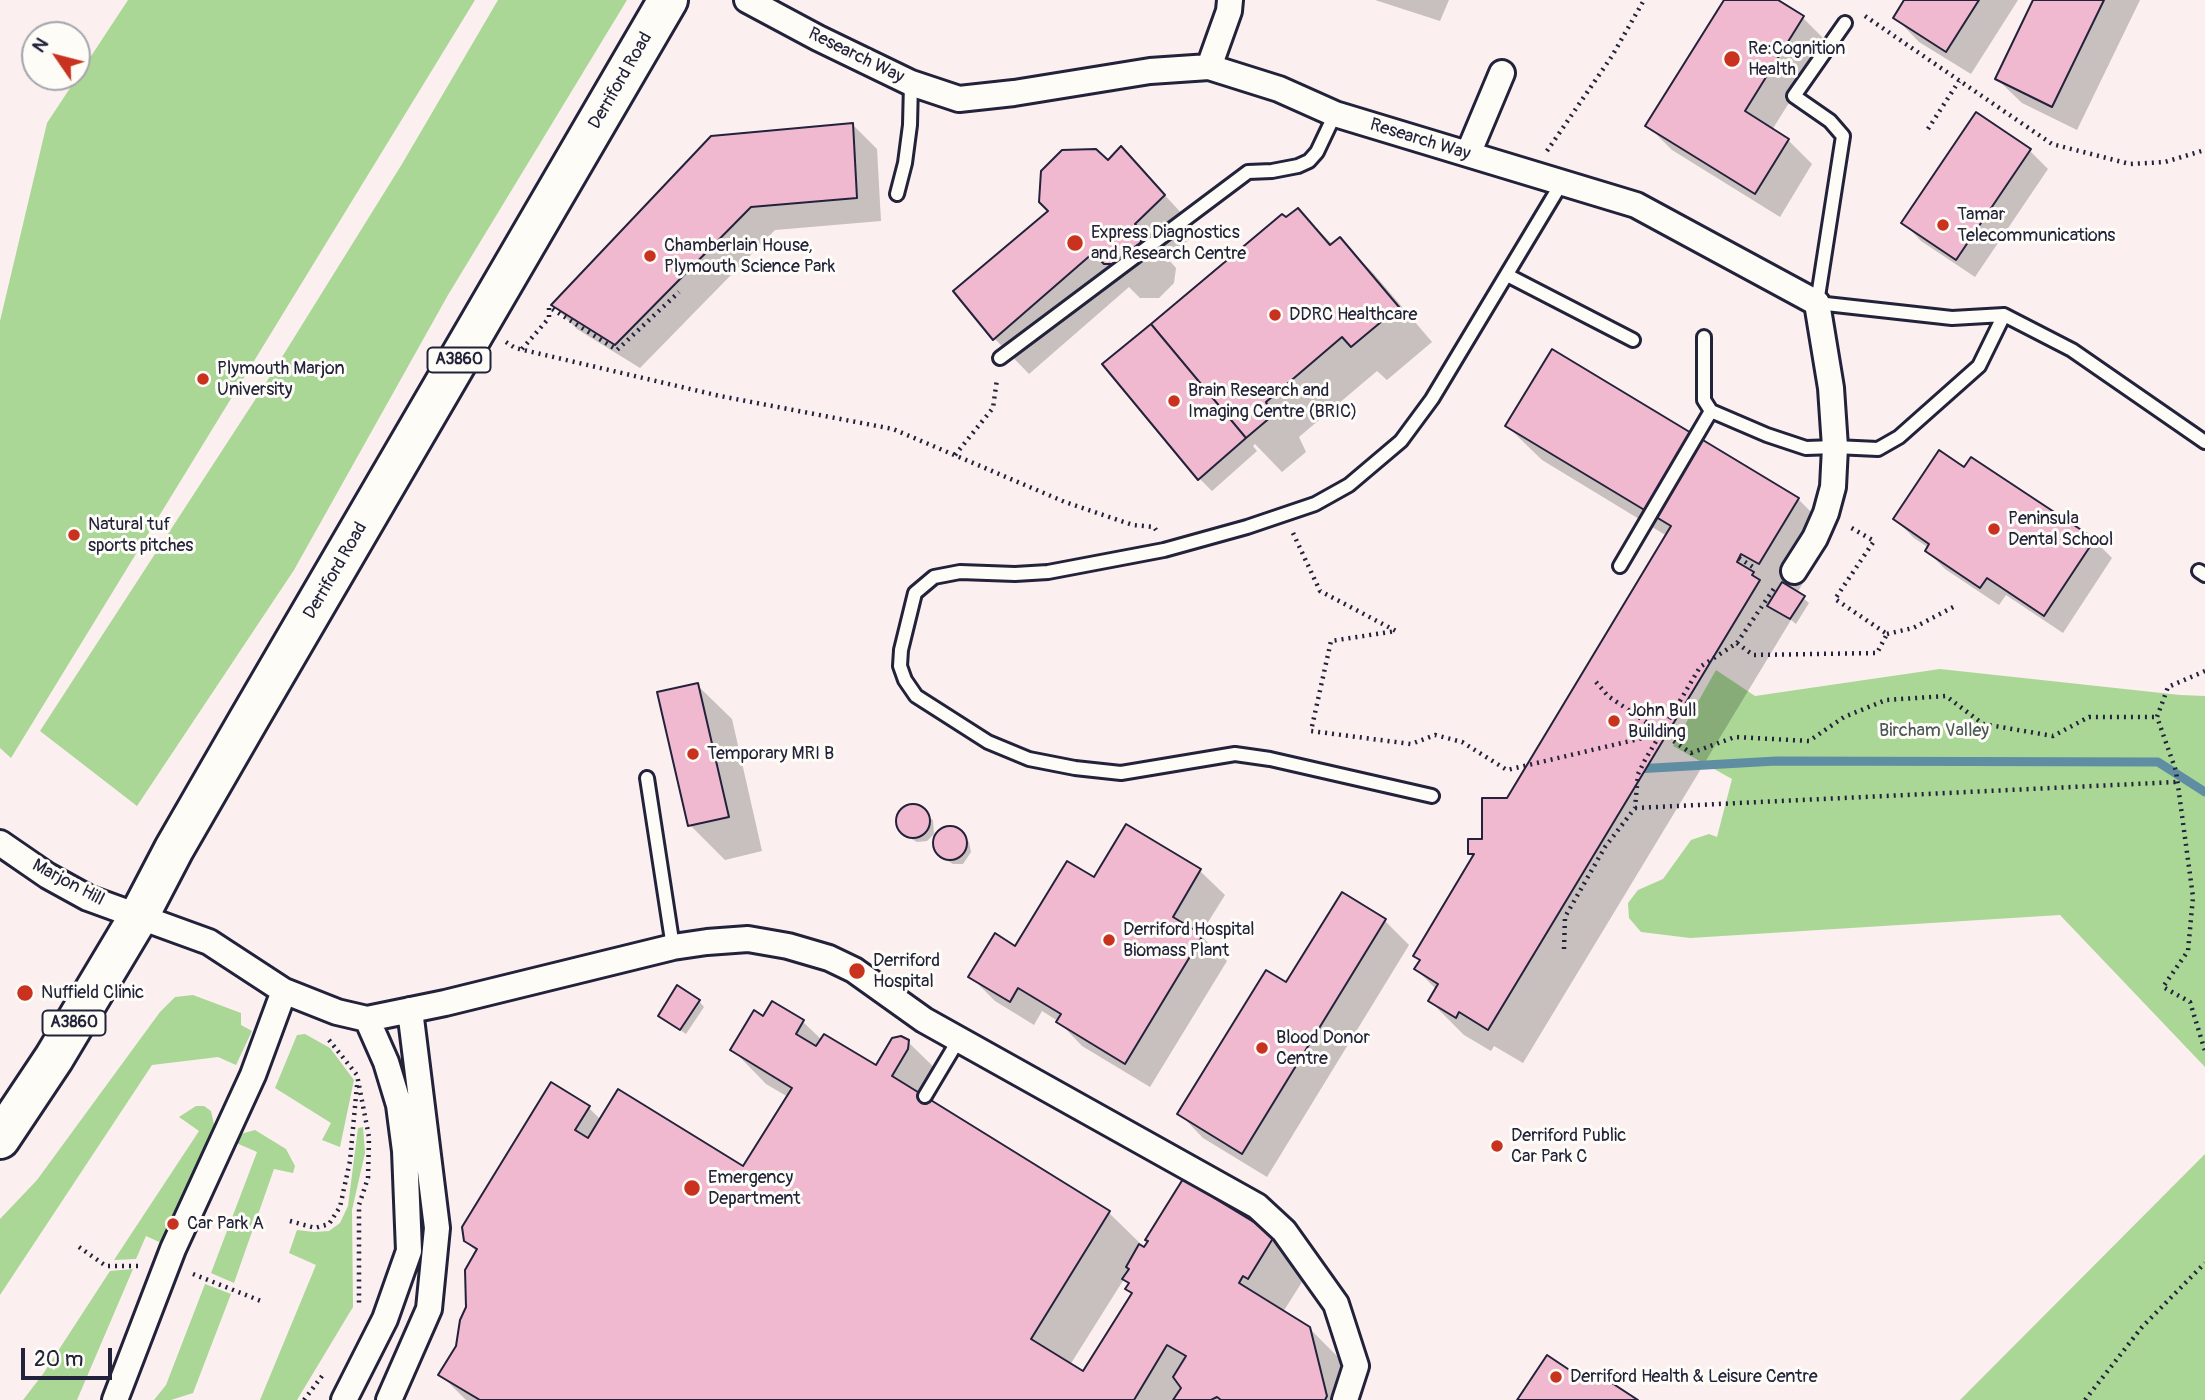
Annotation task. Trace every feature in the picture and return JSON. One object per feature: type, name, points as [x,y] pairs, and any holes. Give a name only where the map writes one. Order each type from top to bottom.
[{"type":"main road","name":"Derriford Road","points":[[0,1139],[54,1058],[139,916],[174,849],[668,0]]},
{"type":"street","name":"Research Way","points":[[747,0],[911,83],[959,99],[1150,71],[1209,67],[1279,89],[1335,114],[1636,205],[1817,303]]},
{"type":"street","points":[[1209,67],[1229,11],[1230,0]]},
{"type":"street","points":[[1468,155],[1502,73]]},
{"type":"street","points":[[1794,571],[1815,538],[1833,487],[1835,447],[1831,388],[1817,303]]},
{"type":"street","name":"Marjon Hill","points":[[0,843],[48,876],[88,898],[209,942],[284,991],[337,1012],[367,1018]]},
{"type":"street","points":[[344,1400],[385,1319],[409,1251],[405,1151],[399,1105],[386,1062],[367,1018],[673,947],[748,939],[809,951],[854,970],[924,1020],[1257,1206],[1284,1231],[1336,1304],[1356,1366],[1345,1400]]},
{"type":"street","points":[[115,1400],[173,1249],[253,1075],[284,991]]},
{"type":"street","points":[[389,1400],[429,1309],[437,1228],[410,1010]]},
{"type":"lane","points":[[1845,23],[1794,96],[1830,121],[1843,136],[1817,303],[1952,318],[2004,314],[2072,350],[2205,442]]},
{"type":"lane","points":[[897,194],[909,138],[911,83]]},
{"type":"lane","points":[[1000,358],[1248,172],[1272,172],[1309,161],[1317,152],[1335,114]]},
{"type":"lane","points":[[1432,796],[1270,758],[1235,754],[1121,773],[1029,760],[988,742],[916,696],[905,680],[900,666],[901,650],[915,593],[934,577],[960,572],[1048,572],[1164,550],[1315,505],[1349,485],[1401,441],[1432,399],[1561,184]]},
{"type":"lane","points":[[1507,275],[1633,340]]},
{"type":"lane","points":[[1704,337],[1704,400],[1711,411],[1806,448],[1878,449],[1899,437],[1979,366],[2004,314]]},
{"type":"lane","points":[[1620,566],[1711,411]]},
{"type":"lane","points":[[648,778],[673,947]]},
{"type":"lane","points":[[925,1096],[959,1039]]},
{"type":"path","points":[[1531,175],[1612,56],[1644,0]]},
{"type":"path","points":[[1854,9],[2052,144],[2130,164],[2165,162],[2205,150]]},
{"type":"path","points":[[1928,129],[1959,81]]},
{"type":"path","points":[[522,349],[548,318],[549,307],[617,350],[679,292]]},
{"type":"path","points":[[479,325],[514,348],[720,396],[893,429],[1065,502],[1133,524],[1154,527],[1164,550]]},
{"type":"path","points":[[955,455],[993,408],[1000,358]]},
{"type":"path","points":[[1283,515],[1320,591],[1396,631],[1331,641],[1311,731],[1411,744],[1435,735],[1462,742],[1507,770],[1661,732]]},
{"type":"path","points":[[1874,541],[1835,599],[1887,634],[1913,628],[1955,606]]},
{"type":"path","points":[[1739,558],[1756,569]]},
{"type":"path","points":[[1564,949],[1565,917],[1605,847],[1635,808],[1638,774],[1644,760],[1700,667],[1737,643],[1778,582],[1794,571]]},
{"type":"path","points":[[1737,643],[1753,656],[1877,653],[1887,634]]},
{"type":"path","points":[[2205,671],[2168,687],[2157,717],[2176,771],[2193,897],[2188,951],[2163,987],[2190,1002],[2205,1051]]},
{"type":"path","points":[[1596,682],[1608,696],[1691,753],[1735,737],[1809,741],[1844,717],[1886,700],[1945,696],[1983,724],[2053,736],[2089,717],[2157,717]]},
{"type":"path","points":[[1635,808],[2176,782]]},
{"type":"path","points":[[322,1036],[331,1041],[357,1075],[369,1138],[368,1178],[359,1205],[359,1310]]},
{"type":"path","points":[[290,1221],[315,1228],[329,1224],[340,1207],[350,1161],[357,1075]]},
{"type":"path","points":[[2085,1400],[2142,1327],[2205,1263]]},
{"type":"path","points":[[304,1400],[332,1362]]},
{"type":"green space","name":"Natural tuf sports pitches","points":[[128,0],[475,0],[11,758],[0,748],[0,321],[47,123],[68,91],[91,91],[91,56]]},
{"type":"green space","points":[[498,0],[627,0],[448,295],[294,570],[137,806],[40,731],[264,386],[402,164]]},
{"type":"green space","name":"Bircham Valley","points":[[1940,669],[2205,696],[2205,1067],[2060,915],[1690,938],[1641,932],[1629,918],[1628,903],[1638,890],[1663,879],[1691,840],[1709,834],[1717,837],[1732,779],[1673,746],[1716,670],[1755,696]]},
{"type":"green space","points":[[193,995],[241,1013],[241,1025],[252,1031],[236,1065],[218,1057],[152,1065],[0,1295],[0,1219],[37,1180],[160,1012],[175,997]]},
{"type":"green space","points":[[305,1034],[330,1048],[354,1080],[340,1147],[322,1140],[331,1123],[275,1088],[297,1035]]},
{"type":"green space","points":[[196,1106],[204,1106],[211,1111],[215,1129],[168,1246],[146,1236],[136,1259],[114,1260],[199,1131],[179,1117]]},
{"type":"green space","points":[[363,1127],[365,1153],[352,1210],[353,1307],[297,1400],[260,1400],[316,1265],[289,1253],[297,1230],[329,1231],[340,1223],[348,1206],[358,1128]]},
{"type":"green space","points":[[255,1130],[286,1149],[295,1166],[293,1173],[274,1169],[234,1283],[211,1273],[257,1152],[234,1142],[244,1133]]},
{"type":"green space","points":[[2205,1154],[2205,1400],[1960,1400]]},
{"type":"green space","points":[[133,1269],[77,1400],[23,1400],[110,1271]]},
{"type":"green space","points":[[205,1284],[231,1294],[193,1393],[171,1400],[154,1400],[166,1385]]},
{"type":"building","name":"Re:Cognition Health","points":[[1724,0],[1778,0],[1804,16],[1745,111],[1789,139],[1755,194],[1645,126]]},
{"type":"building","points":[[1904,0],[1979,0],[1946,52],[1893,18]]},
{"type":"building","points":[[2033,0],[2104,0],[2052,107],[1995,79]]},
{"type":"building","points":[[1976,112],[2031,149],[1956,260],[1901,223]]},
{"type":"building","name":"Chamberlain House, Plymouth Science Park","points":[[853,123],[857,198],[751,207],[615,345],[551,305],[711,136]]},
{"type":"building","name":"Express Diagnostics and Research Centre","points":[[1121,146],[1165,195],[1135,224],[1142,231],[1140,248],[1124,264],[1104,264],[1093,253],[993,340],[953,291],[1048,211],[1039,202],[1041,171],[1062,150],[1096,149],[1108,160]]},
{"type":"building","name":"DDRC Healthcare","points":[[1298,208],[1330,245],[1340,237],[1399,307],[1351,347],[1342,337],[1266,402],[1272,416],[1246,438],[1151,324],[1282,214],[1286,217]]},
{"type":"building","name":"Brain Research and Imaging Centre (BRIC)","points":[[1151,324],[1246,438],[1198,480],[1102,364]]},
{"type":"building","name":"John Bull Building","points":[[1552,349],[1799,498],[1759,564],[1741,554],[1737,562],[1754,572],[1752,575],[1760,580],[1488,1030],[1459,1012],[1456,1018],[1428,1001],[1438,984],[1414,969],[1420,960],[1413,956],[1474,854],[1468,854],[1468,839],[1482,839],[1482,798],[1507,798],[1671,526],[1505,426]]},
{"type":"building","name":"Peninsula Dental School","points":[[1939,450],[1964,467],[1971,457],[2095,539],[2044,616],[1987,578],[1980,588],[1925,551],[1929,544],[1893,519]]},
{"type":"building","points":[[1782,582],[1805,596],[1790,619],[1767,606]]},
{"type":"building","name":"Temporary MRI B","points":[[698,683],[729,817],[688,826],[657,692]]},
{"type":"building","points":[[913,804],[925,809],[930,821],[925,833],[913,838],[901,833],[896,821],[901,809]]},
{"type":"building","name":"Derriford Hospital Biomass Plant","points":[[1126,824],[1201,869],[1173,917],[1203,935],[1125,1064],[1056,1022],[1061,1014],[1018,988],[1010,1002],[968,977],[995,933],[1015,946],[1067,861],[1094,877]]},
{"type":"building","points":[[950,826],[962,831],[967,843],[962,855],[950,860],[938,855],[933,843],[938,831]]},
{"type":"building","name":"Blood Donor Centre","points":[[1342,892],[1386,919],[1242,1154],[1177,1114],[1266,970],[1286,982]]},
{"type":"building","points":[[677,985],[700,1000],[680,1030],[658,1016]]},
{"type":"building","name":"Derriford Hospital","points":[[772,1001],[804,1020],[796,1034],[816,1046],[824,1034],[876,1065],[892,1038],[901,1036],[909,1040],[908,1049],[892,1076],[1110,1211],[1031,1339],[1083,1371],[1132,1293],[1125,1289],[1129,1283],[1122,1279],[1129,1269],[1126,1267],[1139,1244],[1144,1247],[1148,1241],[1145,1240],[1183,1179],[1275,1235],[1248,1279],[1243,1276],[1239,1283],[1310,1327],[1327,1396],[1325,1400],[1221,1400],[1217,1397],[1211,1400],[1173,1400],[1181,1388],[1173,1377],[1186,1356],[1167,1345],[1134,1400],[480,1400],[438,1375],[456,1346],[460,1320],[466,1307],[465,1270],[477,1249],[464,1241],[462,1227],[551,1082],[590,1106],[575,1130],[588,1138],[618,1089],[743,1166],[792,1088],[730,1050],[754,1010],[763,1016]]},
{"type":"building","name":"Derriford Health & Leisure Centre","points":[[1547,1355],[1589,1383],[1595,1372],[1638,1400],[1517,1400]]},
{"type":"waterway","points":[[1636,769],[1776,761],[2158,762],[2205,792]]},
{"type":"place","name":"Re:Cognition Health","points":[[1732,59]]},
{"type":"place","name":"Tamar Telecommunications","points":[[1943,225]]},
{"type":"place","name":"Express Diagnostics and Research Centre","points":[[1075,243]]},
{"type":"place","name":"Chamberlain House, Plymouth Science Park","points":[[650,256]]},
{"type":"place","name":"DDRC Healthcare","points":[[1275,315]]},
{"type":"place","name":"Plymouth Marjon University","points":[[203,379]]},
{"type":"place","name":"Brain Research and Imaging Centre (BRIC)","points":[[1174,401]]},
{"type":"place","name":"Peninsula Dental School","points":[[1994,529]]},
{"type":"place","name":"Natural tuf sports pitches","points":[[74,535]]},
{"type":"place","name":"John Bull Building","points":[[1614,721]]},
{"type":"place","name":"Temporary MRI B","points":[[693,754]]},
{"type":"place","name":"Derriford Hospital Biomass Plant","points":[[1109,940]]},
{"type":"place","name":"Derriford Hospital","points":[[857,971]]},
{"type":"place","name":"Nuffield Clinic","points":[[25,993]]},
{"type":"place","name":"Blood Donor Centre","points":[[1262,1048]]},
{"type":"place","name":"Derriford Public Car Park C","points":[[1497,1146]]},
{"type":"place","name":"Emergency Department","points":[[692,1188]]},
{"type":"place","name":"Car Park A","points":[[173,1224]]},
{"type":"place","name":"Derriford Health & Leisure Centre","points":[[1556,1377]]}]
